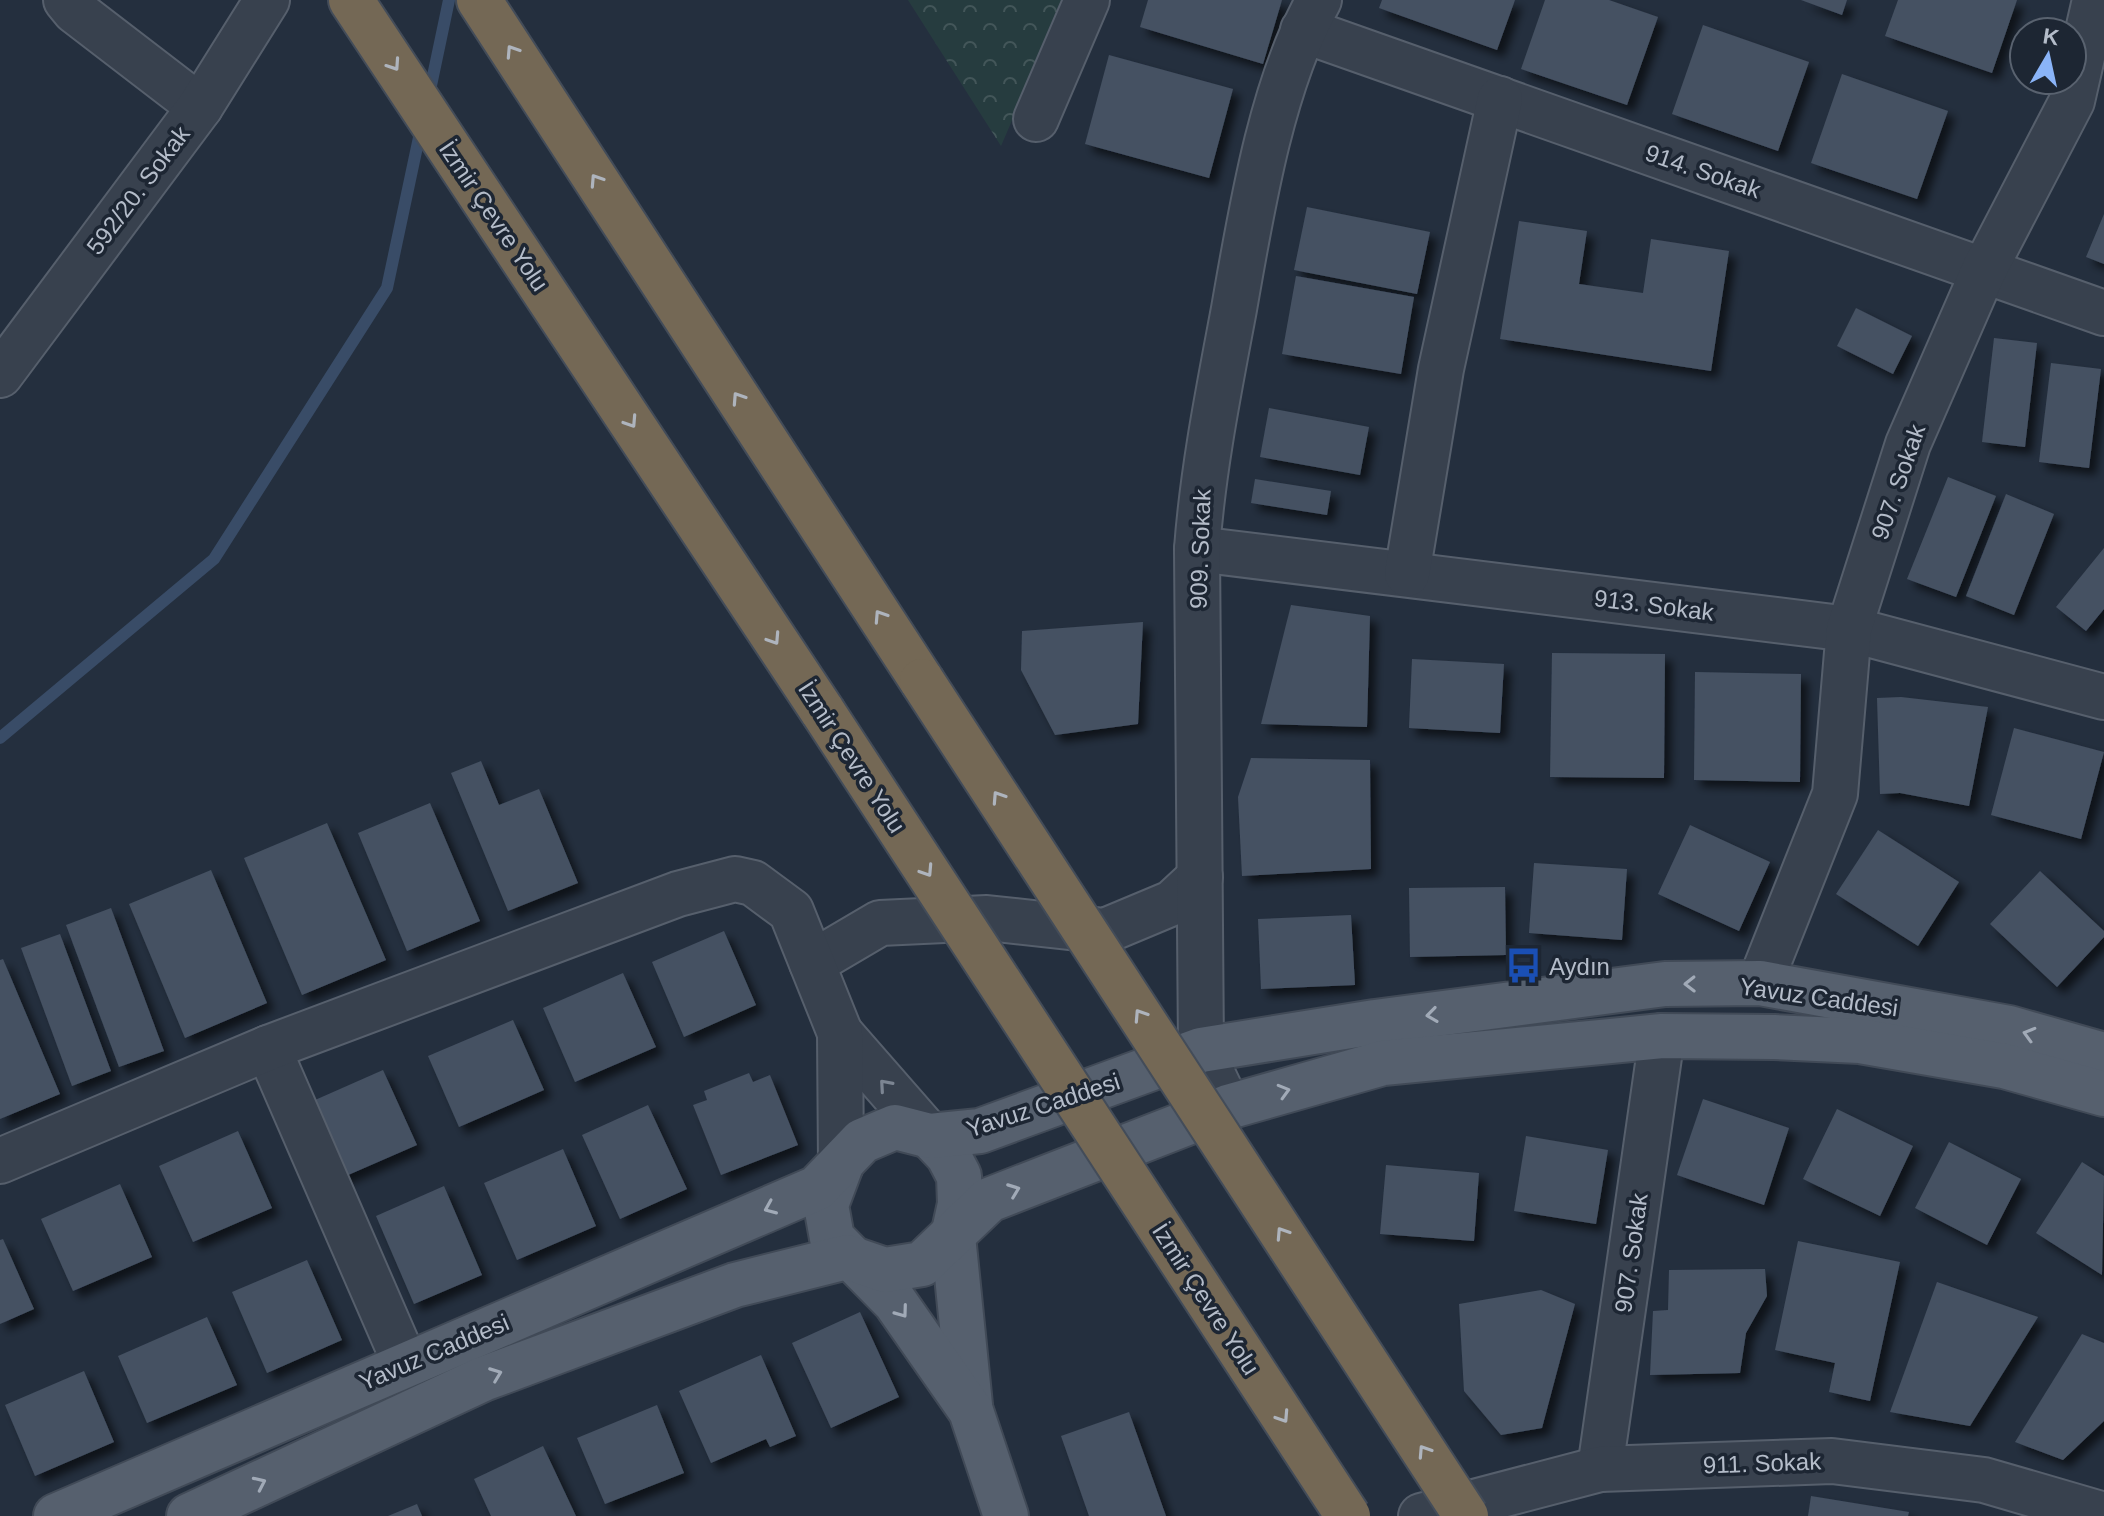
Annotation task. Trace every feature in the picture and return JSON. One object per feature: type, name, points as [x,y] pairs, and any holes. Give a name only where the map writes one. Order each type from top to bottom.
[{"type":"highway","name":"İzmir Çevre Yolu","points":[[351,0],[823,712],[1348,1516]]},
{"type":"highway","points":[[479,0],[1466,1516]]},
{"type":"main road","name":"Yavuz Caddesi","points":[[56,1516],[817,1188],[862,1141],[895,1127],[930,1136],[980,1131],[1201,1050],[1391,1020],[1665,984],[1760,983],[2009,1028],[2104,1055]]},
{"type":"main road","name":"Yavuz Caddesi","points":[[189,1516],[483,1379],[735,1285],[847,1257],[885,1270],[922,1264],[989,1200],[1228,1107],[1383,1063],[1662,1036],[1860,1041],[2004,1066],[2104,1094]]},
{"type":"main road","points":[[930,1136],[948,1155],[959,1176],[960,1204],[953,1236],[971,1411],[1006,1516]]},
{"type":"main road","points":[[841,1165],[826,1205],[832,1238],[847,1257],[895,1302],[971,1411]]},
{"type":"street","points":[[66,0],[75,11],[200,107]]},
{"type":"street","name":"592/20. Sokak","points":[[0,375],[200,107],[267,0]]},
{"type":"street","points":[[1036,119],[1087,0]]},
{"type":"street","name":"907. Sokak","points":[[1760,983],[1835,794],[1849,629],[1908,444],[1984,270],[2072,101],[2095,0]]},
{"type":"street","name":"914. Sokak","points":[[1311,15],[1500,99],[2104,313]]},
{"type":"street","name":"909. Sokak","points":[[1228,1107],[1201,1050],[1197,549],[1202,483],[1256,184],[1311,15]]},
{"type":"street","points":[[1407,574],[1441,369],[1500,99]]},
{"type":"street","name":"913. Sokak","points":[[1197,549],[1849,629],[2104,697]]},
{"type":"street","points":[[812,963],[880,923],[987,918],[1105,931],[1172,903],[1200,877]]},
{"type":"street","points":[[0,1161],[268,1048],[717,881],[735,879],[753,883],[791,911],[840,1033],[930,1136]]},
{"type":"street","points":[[840,1033],[841,1165]]},
{"type":"street","name":"907. Sokak","points":[[1600,1469],[1662,1036]]},
{"type":"street","points":[[268,1048],[405,1363]]},
{"type":"street","name":"911. Sokak","points":[[1421,1516],[1600,1469],[1832,1461],[1984,1480],[2104,1515]]},
{"type":"green space","points":[[908,0],[1064,0],[1001,146]]},
{"type":"building","points":[[1148,0],[1282,0],[1263,64],[1140,27]]},
{"type":"building","points":[[1382,0],[1515,0],[1497,50],[1379,8]]},
{"type":"building","points":[[1545,0],[1609,0],[1658,17],[1627,105],[1521,69]]},
{"type":"building","points":[[1801,0],[1847,0],[1842,15]]},
{"type":"building","points":[[1898,0],[2017,0],[2012,16],[2008,16],[2008,26],[1992,73],[1885,36]]},
{"type":"building","points":[[1703,25],[1809,62],[1778,151],[1672,114]]},
{"type":"building","points":[[1109,55],[1233,89],[1209,178],[1085,144]]},
{"type":"building","points":[[1842,74],[1948,111],[1917,199],[1811,163]]},
{"type":"building","points":[[1307,207],[1430,232],[1417,294],[1294,270]]},
{"type":"building","points":[[2104,214],[2104,264],[2086,257]]},
{"type":"building","points":[[1519,221],[1587,231],[1579,284],[1643,293],[1651,239],[1729,251],[1711,371],[1500,339]]},
{"type":"building","points":[[1296,276],[1414,297],[1401,374],[1282,354]]},
{"type":"building","points":[[1856,308],[1912,336],[1893,374],[1837,346]]},
{"type":"building","points":[[1994,338],[2037,343],[2025,447],[1982,442]]},
{"type":"building","points":[[2051,363],[2101,369],[2089,468],[2039,462]]},
{"type":"building","points":[[1269,408],[1369,427],[1360,475],[1260,457]]},
{"type":"building","points":[[1948,477],[1996,496],[1956,597],[1907,579]]},
{"type":"building","points":[[1255,479],[1331,491],[1327,515],[1251,503]]},
{"type":"building","points":[[2006,494],[2054,514],[2014,615],[1966,596]]},
{"type":"building","points":[[2104,548],[2104,609],[2086,631],[2056,607]]},
{"type":"building","points":[[1291,605],[1370,616],[1367,727],[1261,724]]},
{"type":"building","points":[[1143,622],[1138,724],[1055,735],[1021,670],[1022,631]]},
{"type":"building","points":[[1552,653],[1665,654],[1664,778],[1550,777]]},
{"type":"building","points":[[1412,659],[1504,664],[1500,733],[1409,728]]},
{"type":"building","points":[[1695,672],[1801,674],[1800,782],[1694,780]]},
{"type":"building","points":[[1901,697],[1988,707],[1969,806],[1900,793],[1880,794],[1877,698]]},
{"type":"building","points":[[2014,728],[2104,752],[2081,839],[1991,815]]},
{"type":"building","points":[[1251,758],[1370,760],[1371,869],[1242,876],[1238,797]]},
{"type":"building","points":[[481,761],[499,805],[539,789],[578,883],[508,911],[451,773]]},
{"type":"building","points":[[430,803],[480,921],[407,951],[358,833]]},
{"type":"building","points":[[327,823],[386,960],[302,995],[244,858]]},
{"type":"building","points":[[1690,825],[1770,862],[1739,931],[1658,894]]},
{"type":"building","points":[[1878,830],[1959,882],[1918,946],[1836,894]]},
{"type":"building","points":[[1534,863],[1627,869],[1622,940],[1529,933]]},
{"type":"building","points":[[211,870],[267,1003],[185,1038],[129,904]]},
{"type":"building","points":[[2040,871],[2104,931],[2104,937],[2057,987],[1990,924]]},
{"type":"building","points":[[1505,887],[1506,955],[1410,957],[1409,888]]},
{"type":"building","points":[[111,908],[164,1051],[119,1067],[66,925]]},
{"type":"building","points":[[1351,915],[1355,985],[1261,989],[1258,919]]},
{"type":"building","points":[[724,931],[756,1005],[684,1037],[652,962]]},
{"type":"building","points":[[60,934],[111,1071],[72,1086],[21,948]]},
{"type":"building","points":[[3,959],[60,1094],[0,1119],[0,960]]},
{"type":"building","points":[[623,973],[656,1047],[575,1082],[543,1008]]},
{"type":"building","points":[[513,1020],[544,1090],[459,1127],[428,1056]]},
{"type":"building","points":[[383,1070],[417,1145],[339,1179],[306,1104]]},
{"type":"building","points":[[749,1073],[753,1082],[770,1075],[798,1145],[721,1175],[693,1105],[707,1100],[704,1091]]},
{"type":"building","points":[[1703,1099],[1789,1128],[1764,1205],[1677,1175]]},
{"type":"building","points":[[648,1105],[687,1189],[620,1219],[582,1135]]},
{"type":"building","points":[[1837,1109],[1913,1146],[1880,1216],[1803,1179]]},
{"type":"building","points":[[238,1131],[272,1208],[193,1242],[159,1166]]},
{"type":"building","points":[[1526,1136],[1608,1150],[1596,1224],[1514,1211]]},
{"type":"building","points":[[1949,1142],[2021,1179],[1987,1245],[1915,1208]]},
{"type":"building","points":[[563,1149],[596,1226],[517,1260],[484,1183]]},
{"type":"building","points":[[2082,1162],[2104,1176],[2102,1275],[2036,1233]]},
{"type":"building","points":[[1386,1165],[1479,1173],[1474,1241],[1380,1234]]},
{"type":"building","points":[[120,1184],[152,1257],[73,1291],[41,1219]]},
{"type":"building","points":[[444,1186],[482,1275],[414,1304],[376,1216]]},
{"type":"building","points":[[3,1239],[34,1309],[0,1324],[0,1240]]},
{"type":"building","points":[[1798,1241],[1900,1262],[1870,1401],[1829,1392],[1835,1363],[1775,1350]]},
{"type":"building","points":[[307,1260],[342,1340],[267,1373],[232,1292]]},
{"type":"building","points":[[1765,1269],[1767,1296],[1746,1333],[1740,1373],[1650,1375],[1653,1311],[1668,1310],[1669,1270]]},
{"type":"building","points":[[1937,1282],[2038,1317],[1970,1426],[1890,1412]]},
{"type":"building","points":[[1541,1290],[1575,1304],[1542,1428],[1501,1435],[1464,1391],[1459,1304]]},
{"type":"building","points":[[860,1312],[899,1397],[831,1428],[792,1343]]},
{"type":"building","points":[[207,1317],[237,1385],[147,1423],[118,1356]]},
{"type":"building","points":[[2082,1334],[2104,1343],[2104,1421],[2063,1460],[2015,1442]]},
{"type":"building","points":[[761,1355],[796,1436],[770,1447],[766,1439],[711,1463],[679,1391]]},
{"type":"building","points":[[84,1371],[114,1442],[35,1476],[5,1405]]},
{"type":"building","points":[[657,1405],[684,1473],[605,1504],[577,1438]]},
{"type":"building","points":[[1129,1412],[1166,1516],[1089,1516],[1061,1436]]},
{"type":"building","points":[[543,1446],[576,1516],[491,1516],[474,1479]]},
{"type":"building","points":[[1811,1496],[1909,1512],[1908,1516],[1808,1516]]},
{"type":"building","points":[[417,1504],[422,1516],[388,1516]]},
{"type":"waterway","points":[[429,95],[449,0]]},
{"type":"waterway","points":[[0,738],[214,559],[387,288],[421,128]]},
{"type":"place","name":"Aydın","points":[[1523,966]]}]
